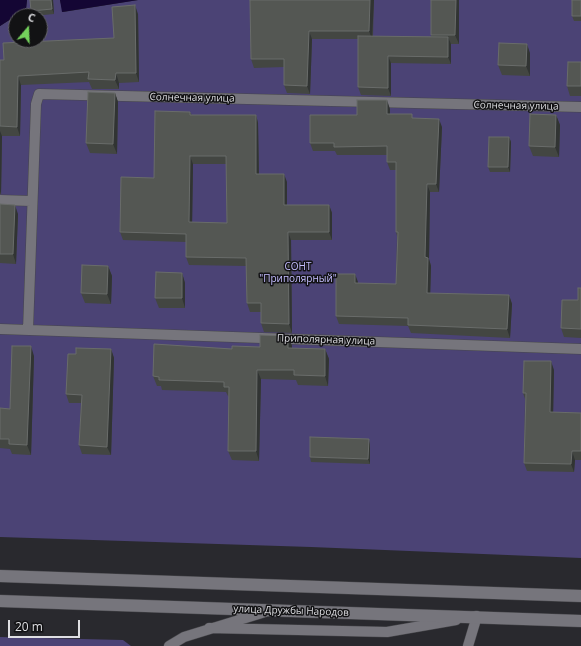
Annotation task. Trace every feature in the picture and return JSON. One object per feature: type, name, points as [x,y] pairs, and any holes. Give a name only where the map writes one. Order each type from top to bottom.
[{"type":"main road","points":[[0,576],[581,596]]},
{"type":"main road","name":"улица Дружбы Народов","points":[[0,601],[477,616],[581,622]]},
{"type":"lane","name":"Солнечная улица","points":[[28,330],[31,201],[36,104],[39,94],[581,108]]},
{"type":"lane","points":[[0,200],[31,201]]},
{"type":"lane","name":"Приполярная улица","points":[[0,329],[581,349]]},
{"type":"lane","points":[[0,607],[25,602]]},
{"type":"lane","points":[[169,646],[184,637],[209,628],[273,610]]},
{"type":"lane","points":[[209,628],[387,632],[477,616],[468,646]]},
{"type":"green space","name":"СОНТ \"Приполярный\"","points":[[27,0],[60,0],[63,12],[138,0],[581,0],[581,558],[311,547],[0,537],[0,26],[8,21],[8,48],[48,48],[48,8],[26,8]]},
{"type":"green space","points":[[0,637],[123,640],[131,646],[0,646]]},
{"type":"shaded area","points":[[0,0],[27,0],[26,8],[8,8],[8,21],[0,26]]},
{"type":"shaded area","points":[[60,0],[138,0],[62,12]]},
{"type":"building","points":[[30,0],[51,0],[52,9],[31,8]]},
{"type":"building","points":[[250,0],[370,0],[369,31],[309,31],[307,86],[284,85],[284,59],[251,59]]},
{"type":"building","points":[[431,0],[456,0],[455,35],[431,35]]},
{"type":"building","points":[[572,0],[581,0],[581,16],[572,16]]},
{"type":"building","points":[[135,5],[136,73],[116,73],[115,80],[88,79],[89,72],[18,76],[17,127],[0,126],[0,60],[4,60],[3,43],[8,43],[8,48],[48,48],[48,41],[114,38],[112,7]]},
{"type":"building","points":[[358,36],[448,37],[448,57],[388,56],[388,88],[358,87]]},
{"type":"building","points":[[499,43],[527,44],[526,66],[498,65]]},
{"type":"building","points":[[568,62],[581,62],[581,86],[567,86]]},
{"type":"building","points":[[88,92],[115,93],[113,144],[86,143]]},
{"type":"building","points":[[357,100],[387,100],[387,114],[412,114],[412,118],[439,119],[436,184],[427,184],[425,257],[428,258],[427,293],[509,295],[507,329],[408,325],[408,318],[336,316],[336,274],[355,274],[355,283],[396,284],[398,232],[396,232],[396,162],[387,162],[387,146],[334,147],[334,143],[310,143],[310,115],[357,115]]},
{"type":"building","points":[[155,111],[190,112],[190,115],[256,115],[256,174],[284,174],[284,205],[329,205],[329,232],[288,232],[289,324],[261,323],[261,303],[247,303],[246,258],[186,257],[186,234],[120,232],[121,177],[154,178]],"holes":[[[190,156],[226,156],[227,223],[189,222]]]},
{"type":"building","points":[[530,114],[556,115],[555,147],[529,146]]},
{"type":"building","points":[[489,137],[509,137],[508,167],[488,167]]},
{"type":"building","points":[[0,204],[15,205],[13,254],[0,254]]},
{"type":"building","points":[[82,265],[108,266],[107,294],[81,293]]},
{"type":"building","points":[[156,272],[182,273],[182,298],[155,298]]},
{"type":"building","points":[[578,288],[581,288],[581,329],[561,328],[562,300],[578,300]]},
{"type":"building","points":[[260,335],[288,336],[288,348],[325,349],[325,376],[294,375],[294,370],[257,370],[256,451],[228,451],[229,387],[224,387],[224,382],[159,380],[159,377],[153,376],[154,344],[232,349],[232,346],[260,347]]},
{"type":"building","points":[[12,346],[31,346],[27,445],[9,444],[9,439],[0,439],[0,408],[10,409]]},
{"type":"building","points":[[76,348],[111,349],[107,447],[79,445],[82,395],[66,394],[68,354],[76,354]]},
{"type":"building","points":[[524,361],[551,361],[550,412],[581,413],[581,451],[572,451],[571,464],[524,463],[526,393],[523,393]]},
{"type":"building","points":[[310,437],[369,439],[368,459],[310,457]]}]
